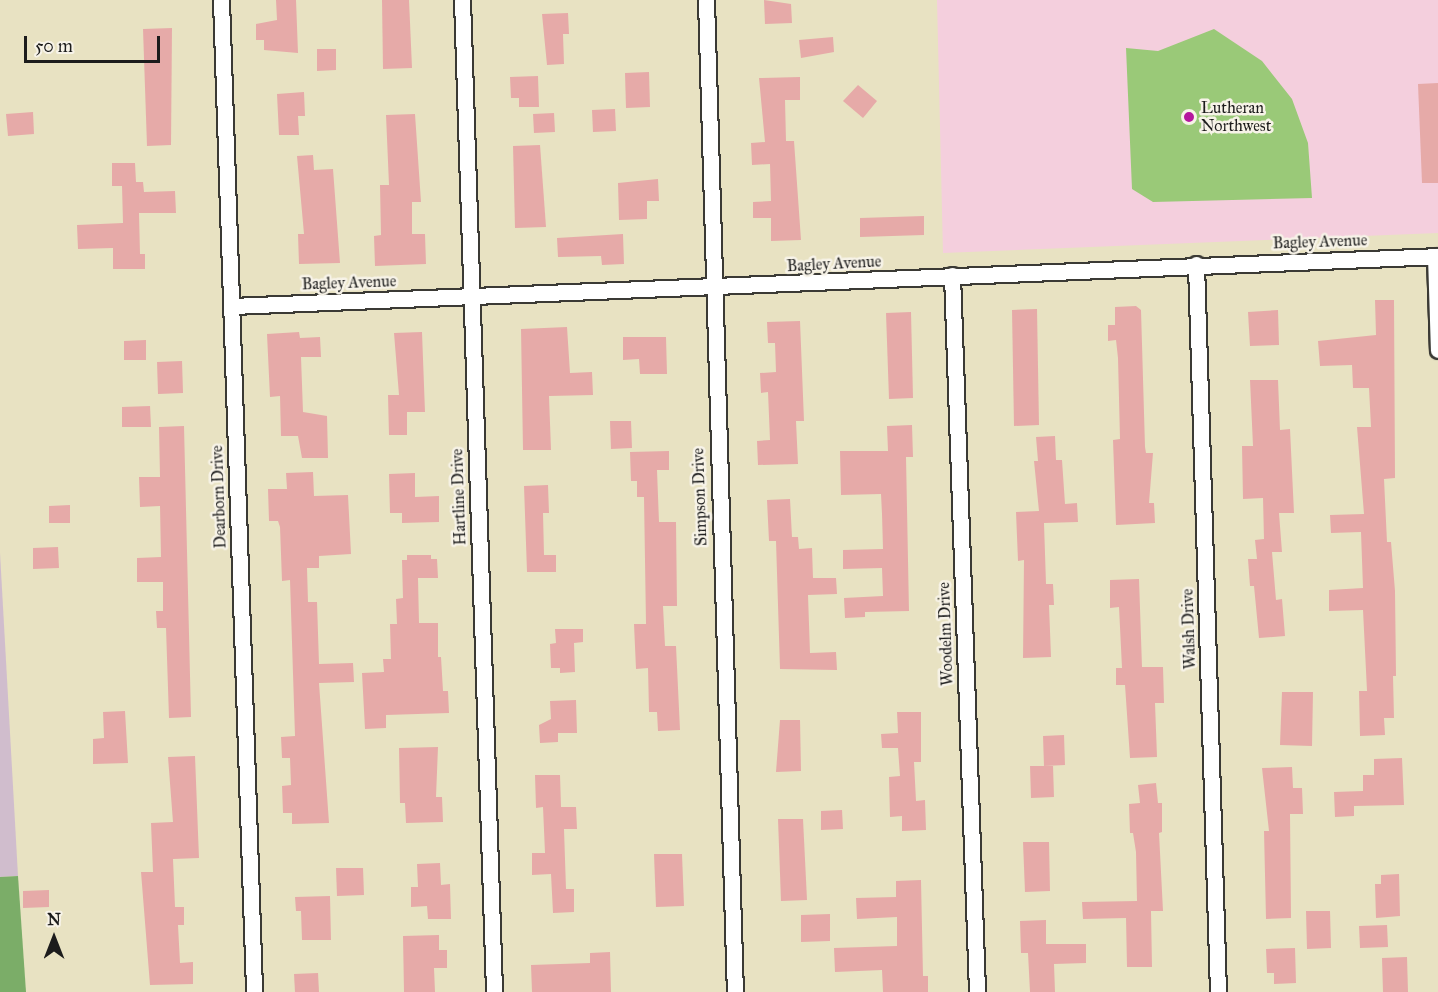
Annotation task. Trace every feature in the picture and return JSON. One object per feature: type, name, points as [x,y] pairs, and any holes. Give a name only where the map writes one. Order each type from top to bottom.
[{"type":"street","name":"Dearborn Drive","points":[[221,0],[254,992]]},
{"type":"street","name":"Hartline Drive","points":[[462,0],[494,992]]},
{"type":"street","name":"Simpson Drive","points":[[706,0],[712,287],[735,992]]},
{"type":"street","name":"Bagley Avenue","points":[[232,306],[712,287],[1196,264],[1437,256]]},
{"type":"street","points":[[1437,256],[1438,350]]},
{"type":"street","name":"Walsh Drive","points":[[1196,264],[1218,992]]},
{"type":"street","name":"Woodelm Drive","points":[[952,275],[977,992]]},
{"type":"shaded area","name":"Lutheran Northwest","points":[[937,0],[1438,0],[1438,233],[943,253]]},
{"type":"shaded area","points":[[0,553],[18,876],[0,877]]},
{"type":"green space","points":[[1214,29],[1262,61],[1292,99],[1308,143],[1312,198],[1153,202],[1132,189],[1126,48],[1158,51]]},
{"type":"green space","points":[[18,876],[26,992],[0,992],[0,877]]},
{"type":"building","points":[[276,0],[296,0],[298,53],[264,50],[264,40],[256,40],[256,24],[277,20]]},
{"type":"building","points":[[382,0],[409,0],[412,68],[383,69]]},
{"type":"building","points":[[764,0],[791,4],[792,23],[765,24]]},
{"type":"building","points":[[568,13],[569,34],[563,34],[564,64],[547,65],[542,14]]},
{"type":"building","points":[[172,28],[171,145],[147,146],[143,29]]},
{"type":"building","points":[[833,37],[834,52],[801,58],[799,40]]},
{"type":"building","points":[[317,49],[336,49],[336,70],[317,71]]},
{"type":"building","points":[[649,72],[650,107],[626,108],[625,73]]},
{"type":"building","points":[[538,76],[539,107],[519,107],[519,98],[511,98],[510,77]]},
{"type":"building","points":[[800,77],[800,100],[785,100],[786,141],[794,141],[801,240],[771,241],[771,218],[753,218],[753,202],[771,201],[770,164],[752,165],[751,143],[765,142],[759,78]]},
{"type":"building","points":[[1438,83],[1438,183],[1422,183],[1418,84]]},
{"type":"building","points":[[858,85],[877,101],[863,118],[843,101]]},
{"type":"building","points":[[304,92],[305,116],[298,116],[299,135],[279,135],[277,94]]},
{"type":"building","points":[[615,109],[616,131],[593,132],[592,110]]},
{"type":"building","points":[[33,112],[34,134],[8,136],[6,114]]},
{"type":"building","points":[[554,113],[555,132],[534,133],[533,114]]},
{"type":"building","points":[[415,114],[421,202],[412,202],[412,234],[425,234],[426,264],[375,266],[374,236],[381,235],[380,185],[389,185],[386,115]]},
{"type":"building","points":[[540,145],[546,227],[515,228],[513,146]]},
{"type":"building","points":[[313,155],[314,170],[333,169],[340,263],[299,264],[298,234],[304,234],[297,156]]},
{"type":"building","points":[[112,163],[135,163],[136,182],[143,182],[144,192],[175,191],[176,213],[139,213],[140,254],[145,254],[145,269],[113,269],[113,248],[78,249],[77,225],[123,223],[122,186],[112,186]]},
{"type":"building","points":[[658,179],[659,201],[647,201],[647,219],[619,220],[618,183]]},
{"type":"building","points":[[924,216],[924,235],[860,237],[860,218]]},
{"type":"building","points":[[623,234],[624,264],[602,265],[601,256],[558,257],[557,238]]},
{"type":"building","points":[[1375,300],[1394,300],[1395,478],[1384,479],[1387,542],[1391,542],[1395,591],[1396,676],[1393,676],[1394,718],[1384,718],[1385,735],[1360,736],[1359,691],[1367,691],[1363,610],[1329,611],[1329,590],[1363,588],[1361,532],[1331,533],[1330,515],[1364,514],[1357,427],[1371,427],[1369,388],[1353,388],[1352,365],[1320,366],[1318,341],[1376,335]]},
{"type":"building","points":[[1136,306],[1141,310],[1145,447],[1146,453],[1153,453],[1149,503],[1154,503],[1155,523],[1116,525],[1113,440],[1120,439],[1118,358],[1116,340],[1108,341],[1108,325],[1115,325],[1115,307]]},
{"type":"building","points":[[1037,309],[1039,425],[1014,426],[1012,310]]},
{"type":"building","points":[[1278,310],[1279,345],[1250,346],[1248,312]]},
{"type":"building","points":[[911,312],[913,398],[889,399],[886,313]]},
{"type":"building","points":[[800,321],[804,421],[796,421],[798,464],[758,465],[757,441],[770,440],[768,392],[761,393],[760,373],[776,372],[775,343],[768,343],[767,322]]},
{"type":"building","points":[[567,327],[570,373],[592,372],[593,395],[549,396],[551,450],[523,450],[521,329]]},
{"type":"building","points":[[299,332],[300,338],[320,337],[321,357],[301,357],[303,412],[327,416],[328,458],[302,458],[298,436],[281,436],[280,396],[270,397],[267,334]]},
{"type":"building","points":[[422,332],[425,412],[407,412],[407,435],[389,435],[388,395],[399,395],[394,333]]},
{"type":"building","points":[[623,337],[666,337],[667,374],[640,374],[639,359],[623,360]]},
{"type":"building","points":[[146,340],[146,360],[124,360],[124,341]]},
{"type":"building","points":[[182,361],[183,393],[158,394],[157,362]]},
{"type":"building","points":[[1250,380],[1278,380],[1280,430],[1290,429],[1294,513],[1279,513],[1282,552],[1272,552],[1276,600],[1282,599],[1285,636],[1259,638],[1254,586],[1250,586],[1248,559],[1257,559],[1255,540],[1264,539],[1263,498],[1243,499],[1242,446],[1253,446]]},
{"type":"building","points":[[150,406],[151,427],[122,427],[122,407]]},
{"type":"building","points":[[610,421],[631,421],[632,448],[611,449]]},
{"type":"building","points":[[912,425],[913,457],[906,457],[909,611],[865,612],[865,617],[845,618],[844,598],[883,596],[882,568],[843,569],[843,550],[883,549],[882,514],[881,494],[841,495],[840,451],[888,451],[887,426]]},
{"type":"building","points":[[184,426],[191,717],[169,718],[166,628],[157,628],[156,611],[163,611],[163,582],[137,582],[137,558],[161,557],[160,506],[140,507],[139,477],[160,477],[159,427]]},
{"type":"building","points":[[1055,436],[1056,460],[1062,460],[1065,504],[1077,503],[1078,522],[1044,523],[1046,584],[1053,584],[1054,605],[1049,605],[1051,657],[1023,658],[1024,560],[1018,561],[1016,512],[1039,511],[1034,461],[1038,461],[1036,437]]},
{"type":"building","points":[[669,451],[669,470],[657,470],[659,522],[676,522],[677,606],[663,606],[665,646],[676,646],[680,730],[658,731],[657,712],[649,712],[648,668],[636,669],[634,624],[646,624],[644,497],[637,497],[637,481],[631,481],[630,452]]},
{"type":"building","points":[[313,472],[314,496],[348,495],[351,554],[319,556],[319,568],[307,568],[308,602],[317,602],[319,664],[353,663],[354,682],[319,683],[329,823],[292,824],[292,813],[283,813],[282,786],[291,785],[290,758],[282,758],[281,737],[295,736],[290,580],[282,581],[280,527],[278,521],[269,521],[268,489],[287,489],[286,473]]},
{"type":"building","points":[[415,473],[415,497],[439,496],[439,522],[402,523],[402,513],[390,513],[389,474]]},
{"type":"building","points":[[548,485],[549,513],[543,513],[544,555],[556,555],[556,572],[527,572],[524,486]]},
{"type":"building","points":[[790,499],[792,537],[798,537],[799,549],[812,548],[813,578],[836,578],[837,594],[808,595],[810,653],[836,652],[837,670],[780,669],[776,541],[769,541],[767,500]]},
{"type":"building","points":[[70,505],[70,523],[49,523],[49,506]]},
{"type":"building","points":[[58,547],[59,568],[33,569],[33,548]]},
{"type":"building","points":[[407,555],[431,555],[431,559],[437,559],[438,578],[418,578],[419,623],[438,623],[438,657],[441,657],[443,691],[448,691],[449,713],[386,715],[386,728],[365,729],[362,673],[384,672],[383,659],[391,659],[390,624],[397,624],[396,599],[403,598],[402,560],[407,560]]},
{"type":"building","points":[[1139,579],[1142,667],[1163,667],[1164,703],[1155,703],[1157,757],[1130,758],[1125,685],[1116,685],[1116,668],[1122,668],[1119,607],[1110,608],[1110,580]]},
{"type":"building","points":[[555,629],[583,629],[583,642],[574,643],[575,672],[560,673],[560,668],[551,668],[550,644],[556,643]]},
{"type":"building","points":[[1282,692],[1313,692],[1312,746],[1280,745]]},
{"type":"building","points":[[576,700],[577,733],[558,733],[558,742],[540,743],[539,725],[551,719],[550,701]]},
{"type":"building","points":[[125,711],[128,763],[93,764],[93,739],[104,738],[103,712]]},
{"type":"building","points":[[897,712],[921,712],[921,762],[914,762],[916,801],[925,800],[926,830],[902,831],[902,816],[890,817],[889,777],[900,776],[898,748],[882,748],[881,734],[898,733]]},
{"type":"building","points":[[780,720],[800,720],[801,771],[776,772]]},
{"type":"building","points":[[1064,735],[1065,765],[1044,766],[1043,736]]},
{"type":"building","points":[[438,747],[436,797],[442,797],[443,822],[406,823],[405,803],[400,803],[399,748]]},
{"type":"building","points":[[195,756],[199,858],[173,859],[175,907],[184,907],[184,925],[178,925],[180,963],[193,962],[193,984],[150,985],[141,872],[153,872],[151,823],[173,822],[168,757]]},
{"type":"building","points":[[1402,758],[1404,805],[1354,806],[1354,816],[1335,817],[1334,792],[1363,791],[1363,775],[1374,775],[1374,759]]},
{"type":"building","points":[[1030,766],[1053,766],[1054,797],[1031,798]]},
{"type":"building","points":[[1292,767],[1293,788],[1302,788],[1303,814],[1290,814],[1291,918],[1266,919],[1264,831],[1269,831],[1262,768]]},
{"type":"building","points":[[535,775],[560,775],[561,807],[576,807],[577,829],[564,829],[566,889],[574,889],[574,912],[553,913],[551,874],[532,875],[532,853],[545,853],[543,807],[536,808]]},
{"type":"building","points":[[1156,783],[1158,803],[1162,803],[1162,832],[1159,833],[1163,911],[1151,911],[1152,967],[1127,967],[1126,918],[1083,919],[1082,902],[1137,901],[1136,852],[1133,833],[1130,833],[1129,804],[1140,803],[1138,785]]},
{"type":"building","points":[[842,810],[843,829],[821,830],[821,811]]},
{"type":"building","points":[[778,819],[803,819],[807,900],[781,901]]},
{"type":"building","points":[[1023,842],[1049,842],[1050,891],[1025,892]]},
{"type":"building","points":[[654,854],[682,854],[684,906],[656,907]]},
{"type":"building","points":[[440,863],[441,885],[450,884],[451,919],[428,919],[427,906],[411,907],[411,887],[418,887],[417,864]]},
{"type":"building","points":[[336,868],[363,868],[364,895],[337,896]]},
{"type":"building","points":[[1399,874],[1400,916],[1376,918],[1375,884],[1381,884],[1381,875]]},
{"type":"building","points":[[921,880],[923,976],[928,976],[928,992],[883,992],[882,970],[835,972],[834,948],[897,946],[897,917],[857,919],[856,898],[896,897],[896,881]]},
{"type":"building","points":[[49,890],[49,907],[23,908],[23,891]]},
{"type":"building","points":[[330,896],[331,940],[302,940],[301,911],[296,911],[295,897]]},
{"type":"building","points":[[1306,911],[1330,911],[1331,948],[1307,949]]},
{"type":"building","points":[[830,914],[830,941],[801,942],[801,915]]},
{"type":"building","points":[[1046,920],[1046,944],[1086,944],[1086,963],[1054,964],[1055,992],[1030,992],[1028,953],[1021,953],[1020,921]]},
{"type":"building","points":[[1387,925],[1388,947],[1360,948],[1359,926]]},
{"type":"building","points":[[439,935],[439,950],[447,950],[447,968],[434,968],[435,992],[404,992],[403,936]]},
{"type":"building","points":[[1295,948],[1296,983],[1274,984],[1274,973],[1267,973],[1266,949]]},
{"type":"building","points":[[610,952],[611,992],[532,992],[531,965],[590,963],[590,953]]},
{"type":"building","points":[[1407,957],[1408,992],[1383,992],[1382,958]]},
{"type":"building","points":[[318,973],[319,992],[295,992],[294,974]]},
{"type":"place","name":"Lutheran Northwest","points":[[1189,117]]}]
